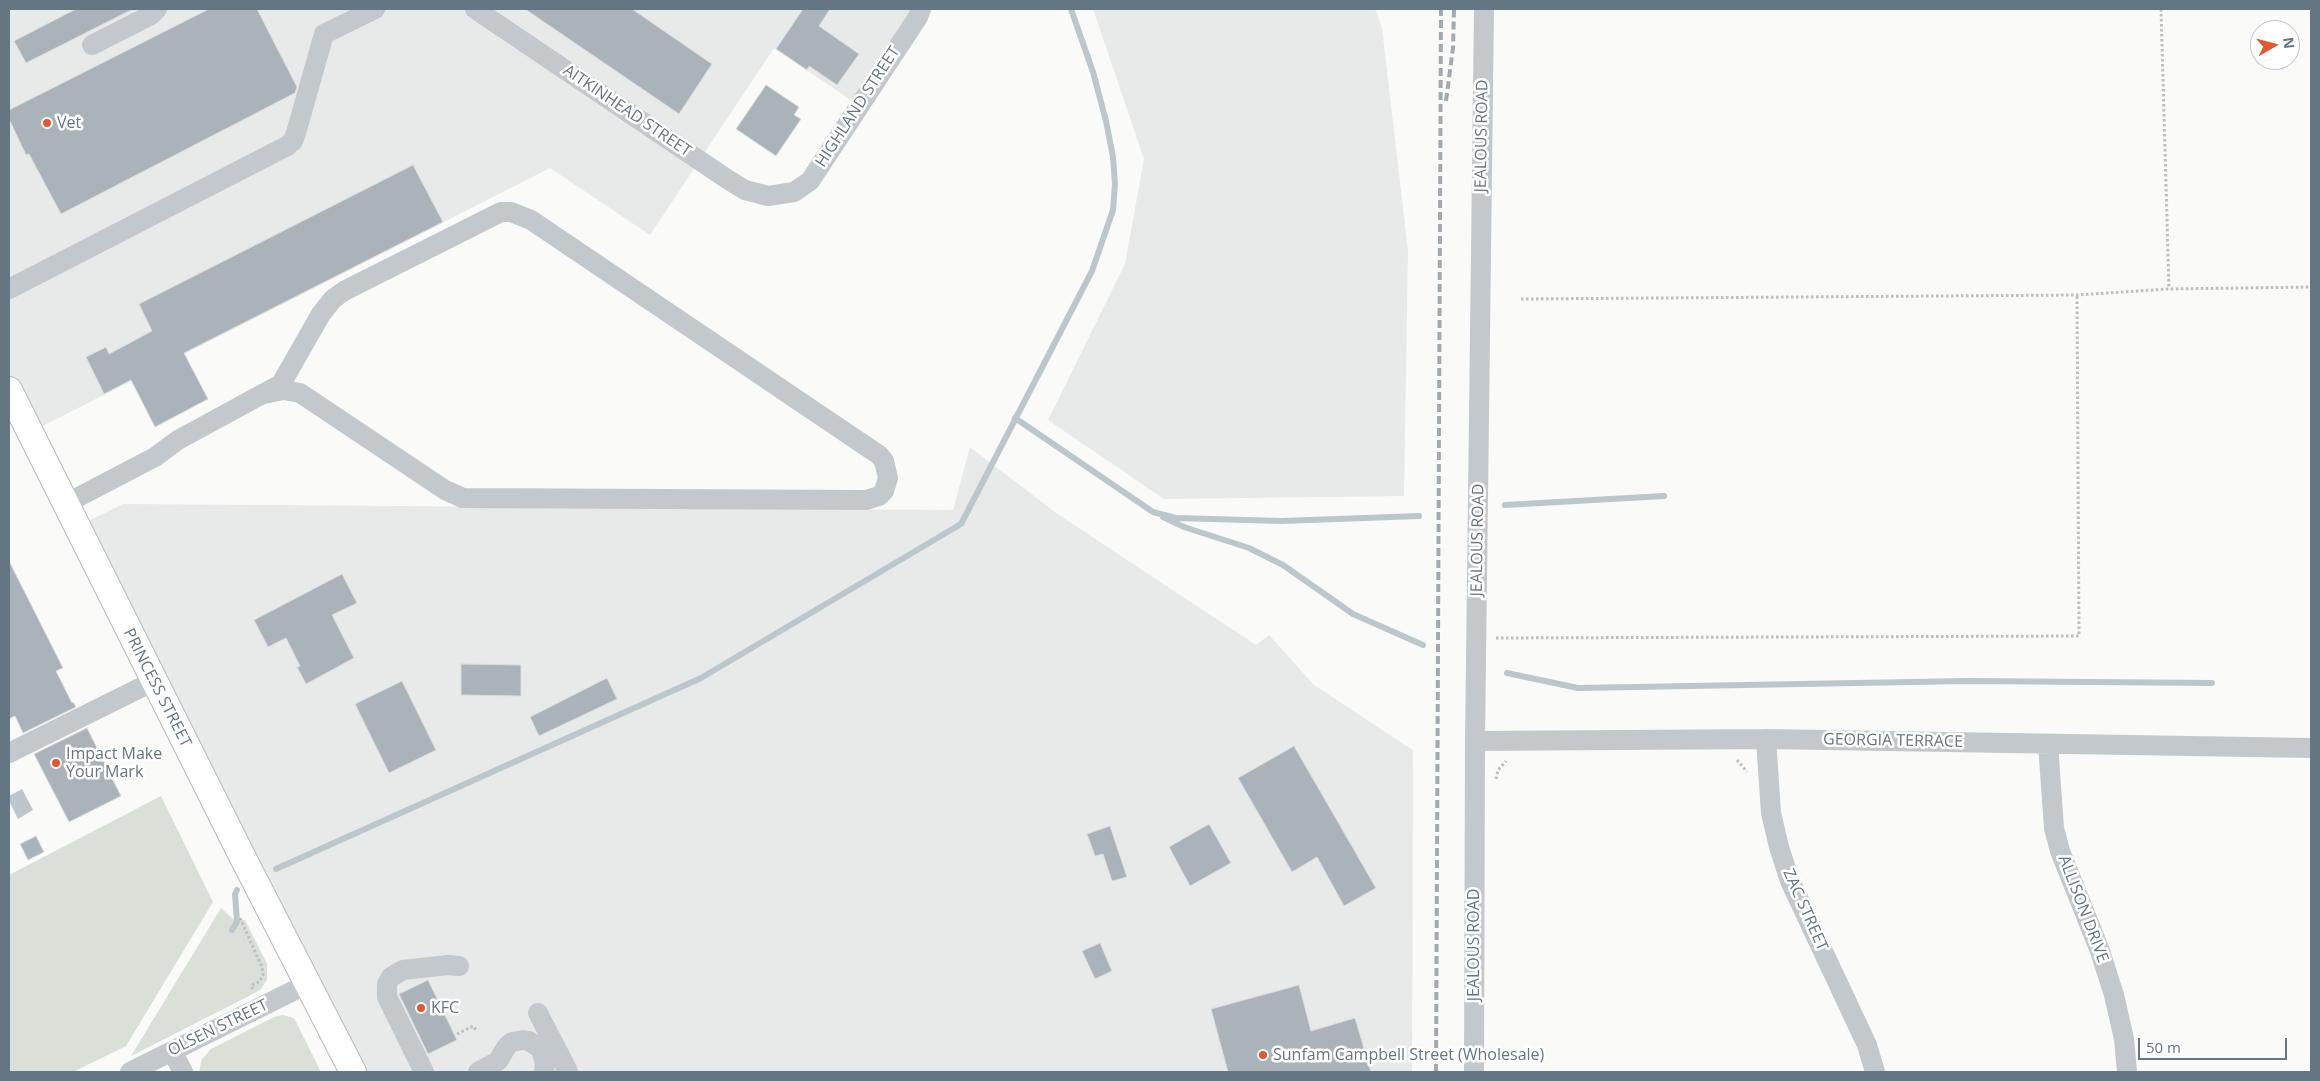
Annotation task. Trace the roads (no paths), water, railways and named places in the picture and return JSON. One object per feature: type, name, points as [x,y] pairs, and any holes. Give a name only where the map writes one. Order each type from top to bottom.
[{"type":"main road","name":"PRINCESS STREET","points":[[9,390],[154,681],[353,1072]]},
{"type":"street","points":[[92,45],[151,15],[157,9]]},
{"type":"street","points":[[9,289],[287,146],[293,140],[296,133],[324,34],[375,9]]},
{"type":"street","name":"AITKINHEAD STREET","points":[[475,9],[727,179],[746,190],[759,194],[768,196],[785,194]]},
{"type":"street","name":"HIGHLAND STREET","points":[[785,194],[802,188],[810,181],[918,17],[921,9]]},
{"type":"street","name":"JEALOUS ROAD","points":[[1474,1072],[1475,741],[1484,9]]},
{"type":"street","points":[[66,504],[155,457],[178,440],[281,384],[321,314],[333,299],[344,290],[501,212],[511,212],[531,220],[879,455],[884,461],[888,478],[879,496],[866,500],[463,498],[445,490],[300,393],[283,390],[264,394]]},
{"type":"street","points":[[9,753],[154,681]]},
{"type":"street","name":"GEORGIA TERRACE","points":[[1475,741],[1766,739],[2311,748]]},
{"type":"street","name":"ZAC STREET","points":[[1766,739],[1771,813],[1790,881],[1867,1045],[1875,1072]]},
{"type":"street","name":"ALLISON DRIVE","points":[[2048,744],[2054,828],[2060,851],[2100,951],[2114,995],[2124,1039],[2127,1072]]},
{"type":"street","points":[[424,1072],[387,997],[387,984],[391,978],[403,970],[448,965],[459,966]]},
{"type":"street","name":"OLSEN STREET","points":[[130,1072],[307,984]]},
{"type":"street","points":[[538,1014],[568,1071],[565,1072]]},
{"type":"street","points":[[478,1072],[498,1061],[507,1046],[512,1042],[523,1040],[529,1041],[541,1049],[545,1064],[544,1072]]},
{"type":"street","points":[[172,1051],[182,1072]]},
{"type":"waterway","points":[[276,869],[701,678],[961,524],[1092,271],[1113,210],[1115,184],[1113,157],[1106,121],[1093,72],[1071,9]]},
{"type":"waterway","points":[[1015,418],[1153,512],[1176,518],[1282,521],[1419,516]]},
{"type":"waterway","points":[[1505,505],[1664,496]]},
{"type":"waterway","points":[[1163,517],[1184,527],[1249,548],[1283,565],[1353,614],[1423,645]]},
{"type":"waterway","points":[[1507,673],[1578,688],[1968,681],[2212,683]]},
{"type":"waterway","points":[[232,930],[237,922],[235,894],[237,890]]},
{"type":"railway","points":[[1436,1072],[1441,9]]},
{"type":"railway","points":[[1446,101],[1453,48],[1454,9]]},
{"type":"place","name":"Vet","points":[[47,123]]},
{"type":"place","name":"Impact Make Your Mark","points":[[56,763]]},
{"type":"place","name":"KFC","points":[[421,1008]]},
{"type":"place","name":"Sunfam Campbell Street (Wholesale)","points":[[1263,1055]]}]
